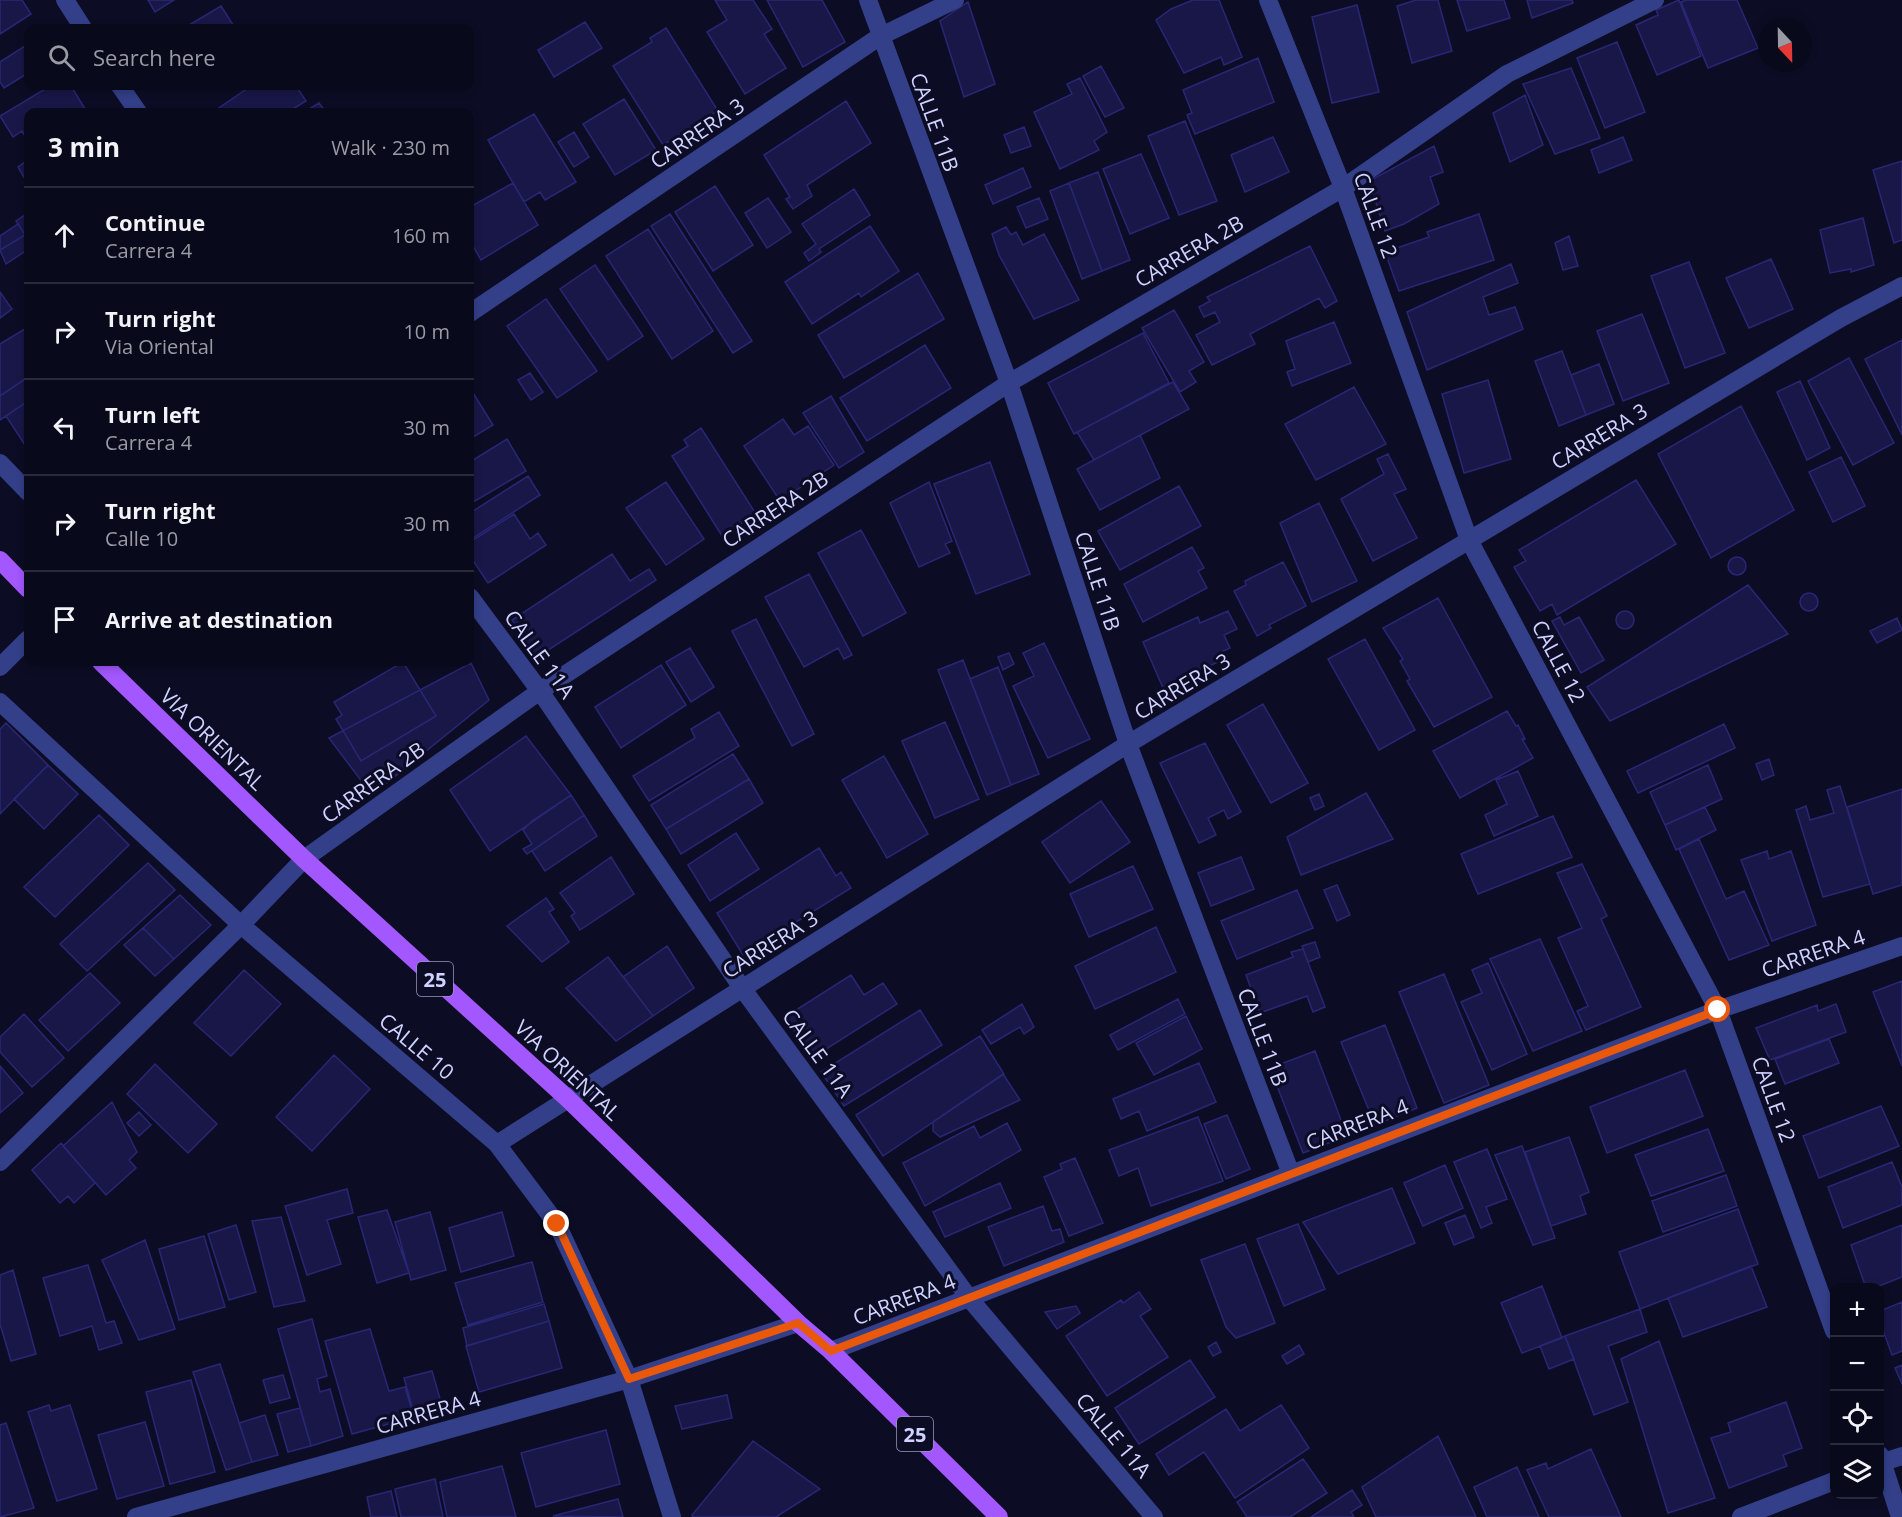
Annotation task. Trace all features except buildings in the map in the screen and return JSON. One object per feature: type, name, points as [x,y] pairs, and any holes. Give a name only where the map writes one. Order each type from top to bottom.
[{"type":"main road","points":[[0,560],[24,585]]},
{"type":"main road","name":"VIA ORIENTAL","points":[[105,666],[304,859],[567,1098],[798,1323],[831,1351],[999,1517]]},
{"type":"street","points":[[65,0],[80,24]]},
{"type":"street","name":"CALLE 11B","points":[[868,0],[879,37],[1009,383],[1128,744],[1292,1174]]},
{"type":"street","name":"CARRERA 3","points":[[474,310],[879,37],[955,0]]},
{"type":"street","name":"CALLE 12","points":[[1268,0],[1343,188],[1469,540],[1718,1010],[1830,1320]]},
{"type":"street","name":"CARRERA 2B","points":[[0,1162],[241,926],[304,859],[540,691],[1009,383],[1343,188],[1507,74],[1655,0]]},
{"type":"street","points":[[123,90],[135,108]]},
{"type":"street","name":"CARRERA 3","points":[[497,1144],[1128,744],[1841,318],[1902,286]]},
{"type":"street","points":[[0,463],[24,488]]},
{"type":"street","name":"CALLE 11A","points":[[474,602],[540,691],[742,988],[969,1298],[1154,1517]]},
{"type":"street","points":[[0,667],[24,643]]},
{"type":"street","name":"CALLE 10","points":[[0,702],[241,926],[497,1144],[557,1224],[629,1379],[672,1517]]},
{"type":"street","name":"CARRERA 4","points":[[831,1351],[1718,1010],[1902,946]]},
{"type":"street","name":"CARRERA 4","points":[[136,1517],[629,1379],[798,1323]]},
{"type":"street","points":[[1884,1459],[1902,1456]]},
{"type":"street","points":[[1884,1471],[1900,1517]]},
{"type":"street","points":[[1741,1517],[1830,1483]]},
{"type":"route","points":[[557,1224],[629,1379],[798,1323],[831,1351],[1718,1010]]}]
